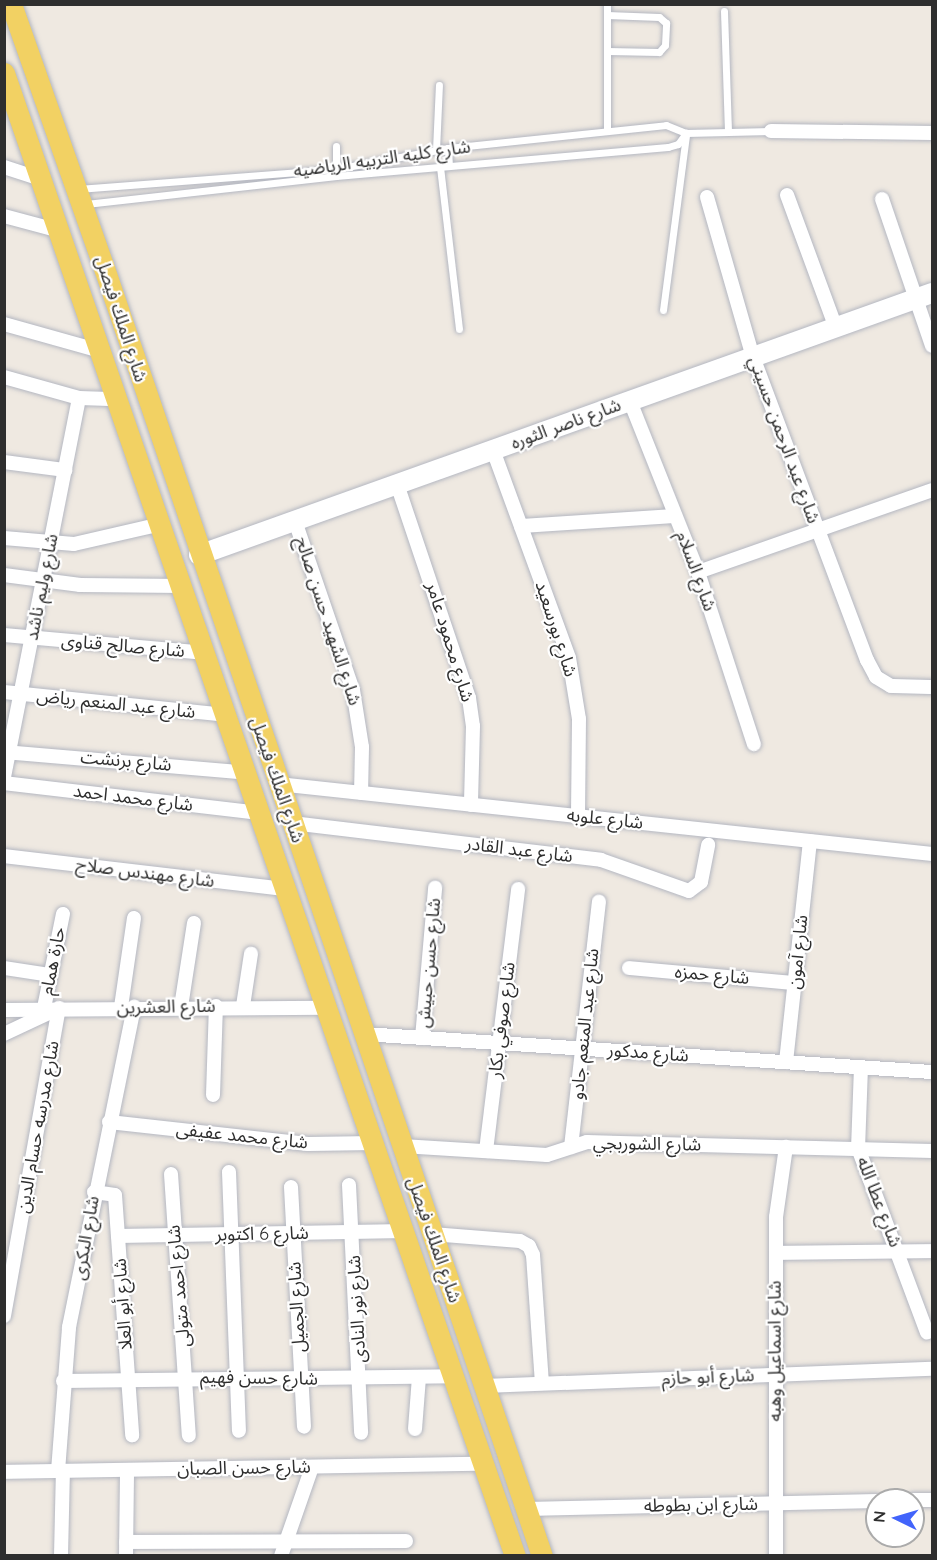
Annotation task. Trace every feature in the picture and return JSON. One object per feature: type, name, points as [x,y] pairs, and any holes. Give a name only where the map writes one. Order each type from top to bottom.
[{"type":"main road","name":"شارع الملك فيصل","points":[[11,4],[104,265],[199,555],[542,1556]]},
{"type":"main road","name":"شارع الملك فيصل","points":[[4,73],[10,102],[60,231],[406,1231],[515,1556]]},
{"type":"main road","points":[[73,273],[92,276],[104,265]]},
{"type":"main road","points":[[89,317],[104,307],[119,312]]},
{"type":"street","name":"شارع كليه التربيه الرياضيه","points":[[771,131],[933,134]]},
{"type":"street","points":[[4,167],[41,179]]},
{"type":"street","points":[[787,195],[836,327]]},
{"type":"street","name":"شارع عبد الرحمن حسيني","points":[[707,197],[753,357],[817,532],[876,677],[891,686],[933,687]]},
{"type":"street","points":[[882,199],[924,296],[933,346]]},
{"type":"street","points":[[4,216],[60,231]]},
{"type":"street","name":"شارع ناصر الثوره","points":[[199,555],[924,296]]},
{"type":"street","points":[[4,324],[101,351]]},
{"type":"street","points":[[4,377],[79,398],[117,399]]},
{"type":"street","name":"شارع وليم ناشد","points":[[4,777],[7,751],[22,694],[79,398]]},
{"type":"street","name":"شارع السلام","points":[[630,401],[698,572],[754,744]]},
{"type":"street","name":"شارع بورسعيد","points":[[493,450],[573,678],[579,719],[578,816]]},
{"type":"street","points":[[4,462],[65,471]]},
{"type":"street","name":"شارع محمود عامر","points":[[397,484],[469,698],[473,726],[471,805]]},
{"type":"street","points":[[698,572],[933,490]]},
{"type":"street","points":[[521,526],[675,516]]},
{"type":"street","name":"شارع الشهيد حسن صالح","points":[[295,520],[353,690],[362,747],[361,793]]},
{"type":"street","points":[[4,538],[50,544],[92,541],[161,524]]},
{"type":"street","points":[[4,575],[80,585],[183,586]]},
{"type":"street","name":"شارع صالح قناوى","points":[[4,634],[32,639],[206,653]]},
{"type":"street","name":"شارع عبد المنعم رياض","points":[[4,692],[228,715]]},
{"type":"street","name":"شارع برنشت","points":[[7,751],[247,773]]},
{"type":"street","name":"شارع محمد احمد","points":[[4,783],[261,813]]},
{"type":"street","name":"شارع علوبه","points":[[279,784],[933,854]]},
{"type":"street","name":"شارع عبد القادر","points":[[292,823],[601,860],[689,891],[701,882],[708,845]]},
{"type":"street","name":"شارع آمون","points":[[786,1062],[810,841]]},
{"type":"street","name":"شارع مهندس صلاح","points":[[4,856],[286,889]]},
{"type":"street","name":"شارع حسن حبيش","points":[[422,1038],[435,888]]},
{"type":"street","name":"شارع صوفي بكار","points":[[486,1151],[518,889]]},
{"type":"street","name":"شارع عبد المنعم جادو","points":[[571,1147],[599,902]]},
{"type":"street","name":"حارة همام","points":[[44,1008],[63,914]]},
{"type":"street","name":"شارع البكرى","points":[[61,1556],[60,1471],[63,1381],[127,1007],[135,918]]},
{"type":"street","points":[[181,1007],[194,923]]},
{"type":"street","points":[[243,1006],[251,954]]},
{"type":"street","name":"شارع حمزه","points":[[629,968],[794,983]]},
{"type":"street","points":[[4,969],[50,975]]},
{"type":"street","points":[[213,1095],[216,1006]]},
{"type":"street","name":"شارع العشرين","points":[[4,1010],[216,1006],[328,1008]]},
{"type":"street","points":[[4,1034],[59,1008]]},
{"type":"street","name":"شارع مدرسه حسام الدين","points":[[4,1316],[59,1008]]},
{"type":"street","name":"شارع مدكور","points":[[364,1034],[933,1072]]},
{"type":"street","name":"شارع عطا الله","points":[[861,1067],[858,1148],[927,1332]]},
{"type":"street","name":"شارع محمد عفيفى","points":[[109,1122],[308,1144],[375,1143]]},
{"type":"street","name":"شارع الشوربجي","points":[[402,1146],[547,1155],[587,1142],[933,1151]]},
{"type":"street","name":"شارع اسماعيل وهبه","points":[[776,1556],[776,1253],[778,1194],[786,1147]]},
{"type":"street","points":[[229,1172],[240,1378],[239,1431]]},
{"type":"street","name":"شارع احمد متولى","points":[[171,1174],[173,1235],[187,1377],[189,1435]]},
{"type":"street","name":"شارع نور النادى","points":[[349,1185],[361,1379],[361,1433]]},
{"type":"street","name":"شارع الجميل","points":[[291,1187],[304,1427]]},
{"type":"street","name":"شارع أبو العلا","points":[[94,1192],[115,1195],[132,1435]]},
{"type":"street","name":"شارع 6 اكتوبر","points":[[118,1236],[406,1231]]},
{"type":"street","points":[[432,1234],[520,1240],[529,1246],[533,1255],[542,1383]]},
{"type":"street","points":[[776,1253],[933,1251]]},
{"type":"street","name":"شارع أبو حازم","points":[[484,1386],[933,1369]]},
{"type":"street","name":"شارع حسن فهيم","points":[[63,1381],[187,1377],[361,1379],[455,1376]]},
{"type":"street","points":[[415,1429],[419,1377]]},
{"type":"street","name":"شارع حسن الصبان","points":[[4,1472],[484,1464]]},
{"type":"street","points":[[281,1556],[312,1467]]},
{"type":"street","points":[[128,1470],[126,1549],[286,1541],[406,1541]]},
{"type":"street","name":"شارع ابن بطوطه","points":[[526,1509],[865,1501]]},
{"type":"street","points":[[357,1556],[362,1541]]},
{"type":"lane","points":[[607,4],[607,132]]},
{"type":"lane","points":[[724,11],[728,132]]},
{"type":"lane","points":[[607,15],[659,17],[666,23],[665,45],[659,52],[607,51]]},
{"type":"lane","points":[[436,150],[439,85]]},
{"type":"lane","name":"شارع كليه التربيه الرياضيه","points":[[79,197],[237,188],[336,173],[448,148],[666,125],[686,133],[771,131]]},
{"type":"lane","name":"شارع كليه التربيه الرياضيه","points":[[79,197],[235,176],[440,167],[668,147],[678,144],[686,133]]},
{"type":"lane","points":[[663,310],[686,133]]},
{"type":"lane","points":[[336,146],[336,173]]},
{"type":"lane","points":[[448,148],[449,166]]},
{"type":"lane","points":[[440,167],[459,329]]},
{"type":"lane","points":[[235,176],[237,188]]}]
